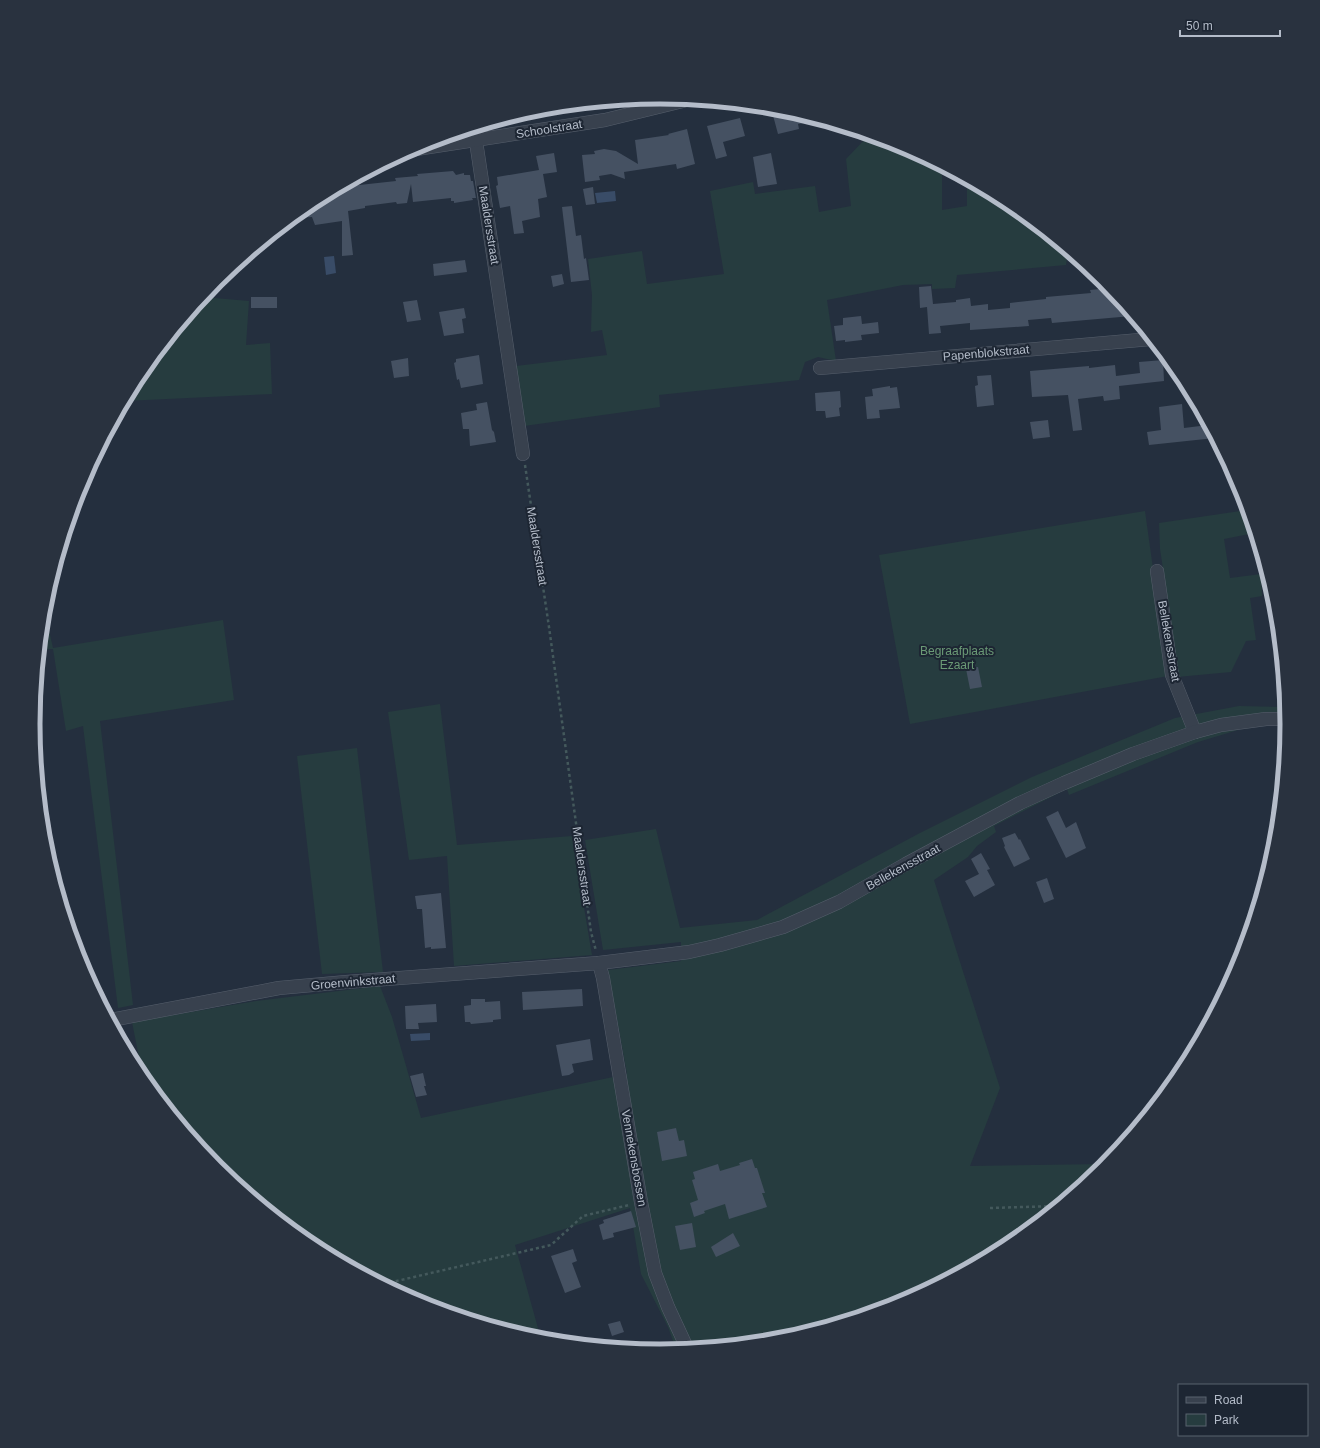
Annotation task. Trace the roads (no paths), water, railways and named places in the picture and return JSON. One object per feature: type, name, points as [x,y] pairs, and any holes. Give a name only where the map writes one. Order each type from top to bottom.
[{"type":"street","name":"Schoolstraat","points":[[457,138],[475,134],[605,120],[670,104]]},
{"type":"street","name":"Maaldersstraat","points":[[475,134],[523,454]]},
{"type":"street","name":"Papenblokstraat","points":[[820,368],[1145,339]]},
{"type":"street","name":"Bellekensstraat","points":[[1157,571],[1172,674],[1195,732]]},
{"type":"street","name":"Bellekensstraat","points":[[599,963],[689,952],[720,946],[783,927],[839,902],[906,864],[1020,804],[1133,754],[1195,732],[1244,722],[1280,719]]},
{"type":"street","name":"Groenvinkstraat","points":[[115,1019],[279,988],[599,963]]},
{"type":"street","name":"Vennekensbossen","points":[[599,963],[603,978],[641,1202],[655,1273],[668,1307],[685,1343]]},
{"type":"water","points":[[615,191],[616,201],[597,203],[595,193]]},
{"type":"water","points":[[334,256],[336,273],[326,275],[324,257]]},
{"type":"water","points":[[430,1033],[430,1040],[411,1041],[410,1034]]},
{"type":"park label","name":"Begraafplaats Ezaart","points":[[957,658]]}]
